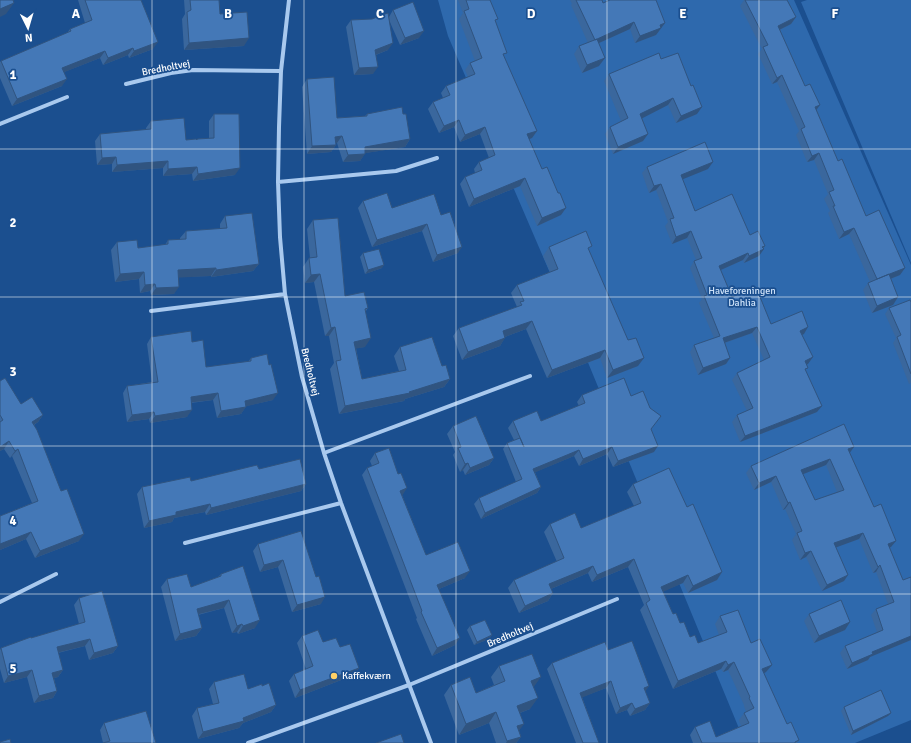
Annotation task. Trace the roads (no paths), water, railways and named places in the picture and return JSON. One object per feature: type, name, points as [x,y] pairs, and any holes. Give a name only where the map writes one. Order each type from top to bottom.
[{"type":"street","name":"Bredholtvej","points":[[290,0],[281,71],[278,182],[280,237],[285,294],[302,377],[324,453],[341,503],[431,743]]},
{"type":"street","name":"Bredholtvej","points":[[126,84],[171,73],[193,70],[281,71]]},
{"type":"street","points":[[0,124],[67,97]]},
{"type":"street","points":[[278,182],[396,171],[437,158]]},
{"type":"street","points":[[151,311],[285,294]]},
{"type":"street","points":[[324,453],[530,376]]},
{"type":"street","points":[[185,543],[341,503]]},
{"type":"street","points":[[0,602],[56,574]]},
{"type":"street","name":"Bredholtvej","points":[[248,743],[409,685],[617,599]]},
{"type":"place","name":"Kaffekværn","points":[[334,676]]},
{"type":"park label","name":"Haveforeningen Dahlia","points":[[742,296]]}]
